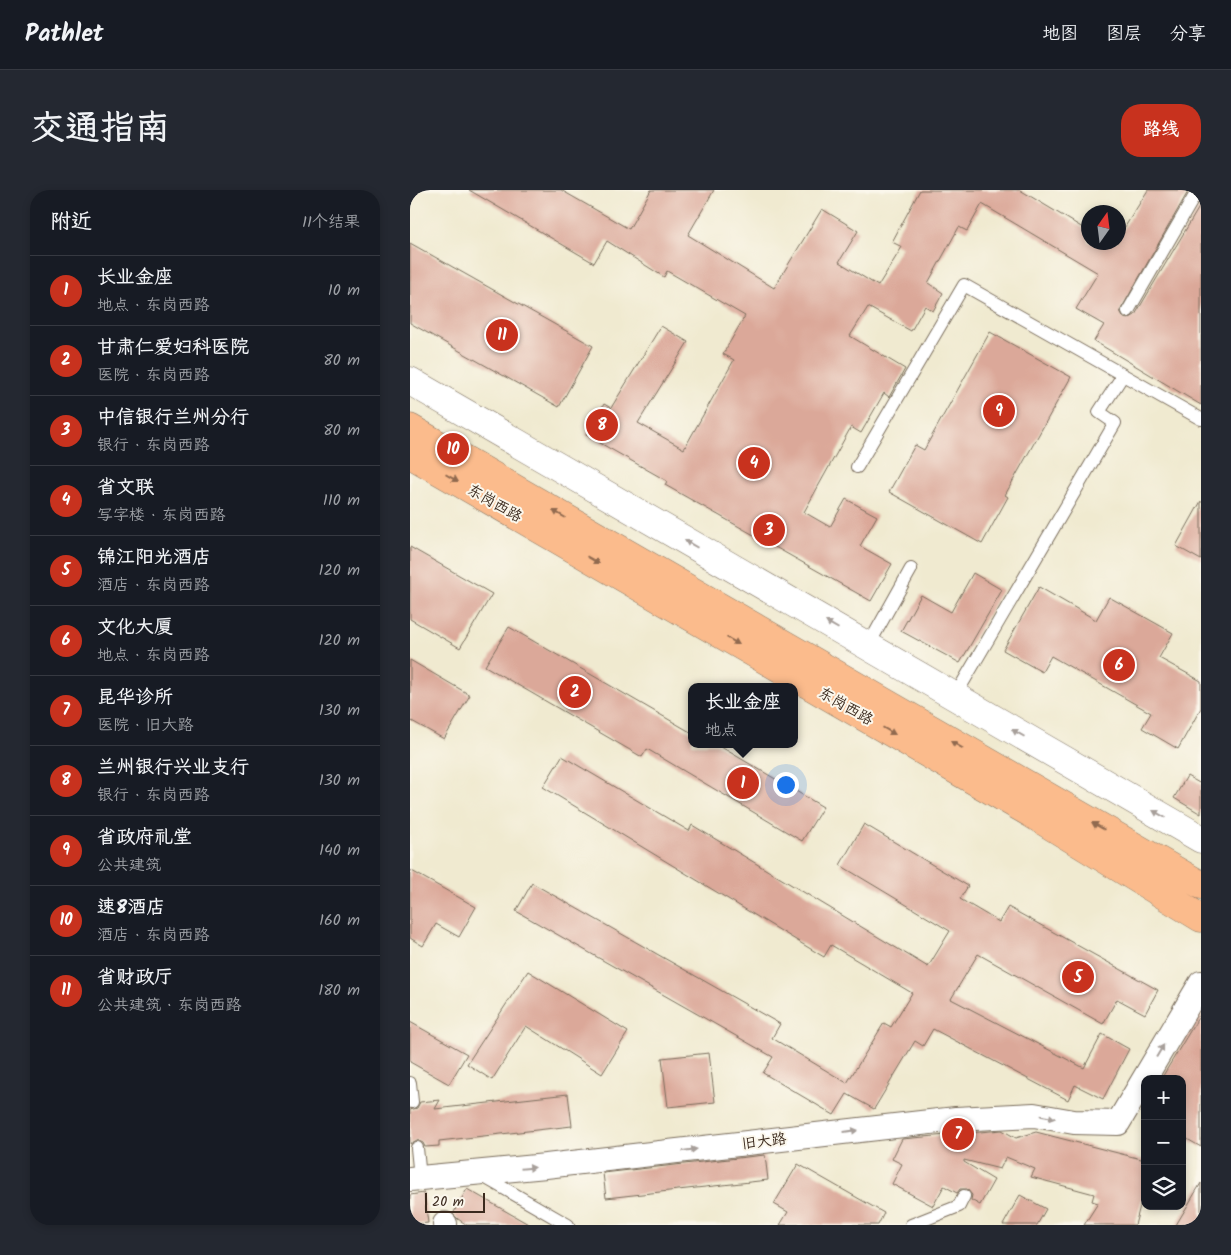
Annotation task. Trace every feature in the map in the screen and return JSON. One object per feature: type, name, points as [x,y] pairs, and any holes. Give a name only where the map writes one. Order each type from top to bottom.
[{"type":"main road","name":"东岗西路","points":[[410,428],[1201,885]]},
{"type":"main road","name":"东岗西路","points":[[410,454],[1030,813],[1201,918]]},
{"type":"street","points":[[410,381],[1201,838]]},
{"type":"street","name":"旧大路","points":[[415,1179],[956,1119],[1006,1123],[1034,1115],[1074,1122],[1118,1123],[1201,984]]},
{"type":"lane","points":[[1128,311],[1198,190]]},
{"type":"lane","points":[[857,467],[964,285],[1201,419]]},
{"type":"lane","points":[[955,696],[1115,423],[1100,412],[1123,375]]},
{"type":"lane","points":[[868,646],[912,569]]},
{"type":"lane","points":[[410,1083],[412,1102]]},
{"type":"lane","points":[[415,1179],[417,1148]]},
{"type":"lane","points":[[477,1173],[568,1225]]},
{"type":"lane","points":[[911,1225],[959,1206],[964,1196]]},
{"type":"building","points":[[469,190],[561,190],[629,229],[651,190],[714,190],[688,235],[774,288],[822,209],[858,231],[839,262],[878,286],[902,247],[892,242],[920,190],[1020,190],[1081,227],[1081,250],[1126,250],[1126,225],[1148,190],[1189,190],[1120,311],[1124,318],[1128,319],[1135,315],[1201,204],[1201,405],[1094,341],[1104,325],[1076,309],[1098,273],[982,204],[967,231],[959,227],[928,283],[943,293],[933,311],[925,306],[911,331],[868,307],[850,336],[905,369],[889,397],[884,393],[861,433],[851,427],[804,512],[830,527],[846,499],[877,516],[860,546],[892,564],[871,601],[665,485],[667,481],[586,435],[604,404],[611,408],[661,326],[688,342],[638,423],[684,449],[734,360],[723,354],[745,316],[667,271],[664,277],[607,241],[594,263]]},
{"type":"building","points":[[410,243],[593,346],[559,407],[410,323]]},
{"type":"building","points":[[990,332],[1071,377],[1005,495],[1008,497],[982,544],[889,492],[915,445],[924,450]]},
{"type":"building","points":[[1201,501],[1201,560],[1176,546]]},
{"type":"building","points":[[410,547],[492,594],[460,648],[410,619]]},
{"type":"building","points":[[973,573],[1002,590],[960,663],[901,631],[921,595],[951,612]]},
{"type":"building","points":[[1039,587],[1096,620],[1109,597],[1173,633],[1159,658],[1201,681],[1201,708],[1178,749],[1142,728],[1151,713],[1051,656],[1042,672],[1003,650]]},
{"type":"building","points":[[509,627],[688,731],[688,748],[723,748],[823,807],[802,841],[647,749],[642,757],[485,666]]},
{"type":"building","points":[[410,660],[470,695],[444,739],[410,720]]},
{"type":"building","points":[[562,756],[689,831],[692,825],[928,967],[950,931],[840,865],[864,824],[968,886],[960,899],[999,922],[1008,907],[1158,990],[1145,1014],[1117,999],[1103,1024],[978,954],[951,999],[1084,1068],[1102,1034],[1129,1049],[1103,1099],[1075,1085],[1068,1100],[933,1029],[923,1046],[915,1041],[874,1109],[847,1094],[834,1115],[763,1073],[773,1057],[516,911],[532,883],[780,1024],[772,1038],[847,1083],[884,1023],[891,1027],[912,993],[831,945],[824,957],[543,787]]},
{"type":"building","points":[[1187,776],[1201,784],[1201,814],[1174,798]]},
{"type":"building","points":[[410,870],[476,907],[459,937],[436,924],[423,946],[410,938]]},
{"type":"building","points":[[528,971],[628,1032],[602,1074],[526,1026],[492,1080],[467,1064]]},
{"type":"building","points":[[1201,1013],[1201,1147],[1186,1138],[1186,1075],[1163,1075]]},
{"type":"building","points":[[410,1022],[467,1054],[449,1084],[410,1062]]},
{"type":"building","points":[[709,1053],[715,1102],[668,1107],[662,1058]]},
{"type":"building","points":[[568,1094],[572,1126],[439,1141],[439,1146],[425,1147],[423,1143],[417,1140],[410,1144],[410,1110],[417,1108],[420,1102],[440,1100],[435,1109]]},
{"type":"building","points":[[1002,1130],[1016,1138],[1036,1132],[1141,1159],[1141,1202],[1135,1225],[1084,1225],[1098,1203],[1092,1201],[1094,1194],[1031,1177],[1035,1169],[1006,1157],[1000,1169],[964,1160],[964,1162],[994,1180],[980,1205],[971,1200],[972,1195],[967,1189],[960,1189],[957,1193],[944,1186],[933,1206],[892,1184],[902,1164],[892,1159],[902,1139]]},
{"type":"building","points":[[765,1155],[768,1180],[606,1198],[603,1173]]},
{"type":"building","points":[[798,1164],[884,1213],[878,1225],[780,1225],[788,1212],[774,1204]]},
{"type":"building","points":[[1201,1183],[1201,1225],[1176,1225]]},
{"type":"building","points":[[467,1189],[530,1225],[467,1225],[453,1214]]},
{"type":"building","points":[[424,1193],[428,1223],[410,1225],[410,1195]]},
{"type":"building","points":[[1020,1195],[1046,1209],[1037,1225],[1003,1225]]},
{"type":"place","name":"省财政厅","points":[[502,335]]},
{"type":"place","name":"省政府礼堂","points":[[999,411]]},
{"type":"place","name":"兰州银行兴业支行","points":[[602,425]]},
{"type":"place","name":"速8酒店","points":[[453,449]]},
{"type":"place","name":"省文联","points":[[754,463]]},
{"type":"place","name":"中信银行兰州分行","points":[[769,530]]},
{"type":"place","name":"文化大厦","points":[[1119,665]]},
{"type":"place","name":"甘肃仁爱妇科医院","points":[[575,692]]},
{"type":"place","name":"长业金座","points":[[743,783]]},
{"type":"place","name":"锦江阳光酒店","points":[[1078,977]]},
{"type":"place","name":"昆华诊所","points":[[958,1134]]}]
